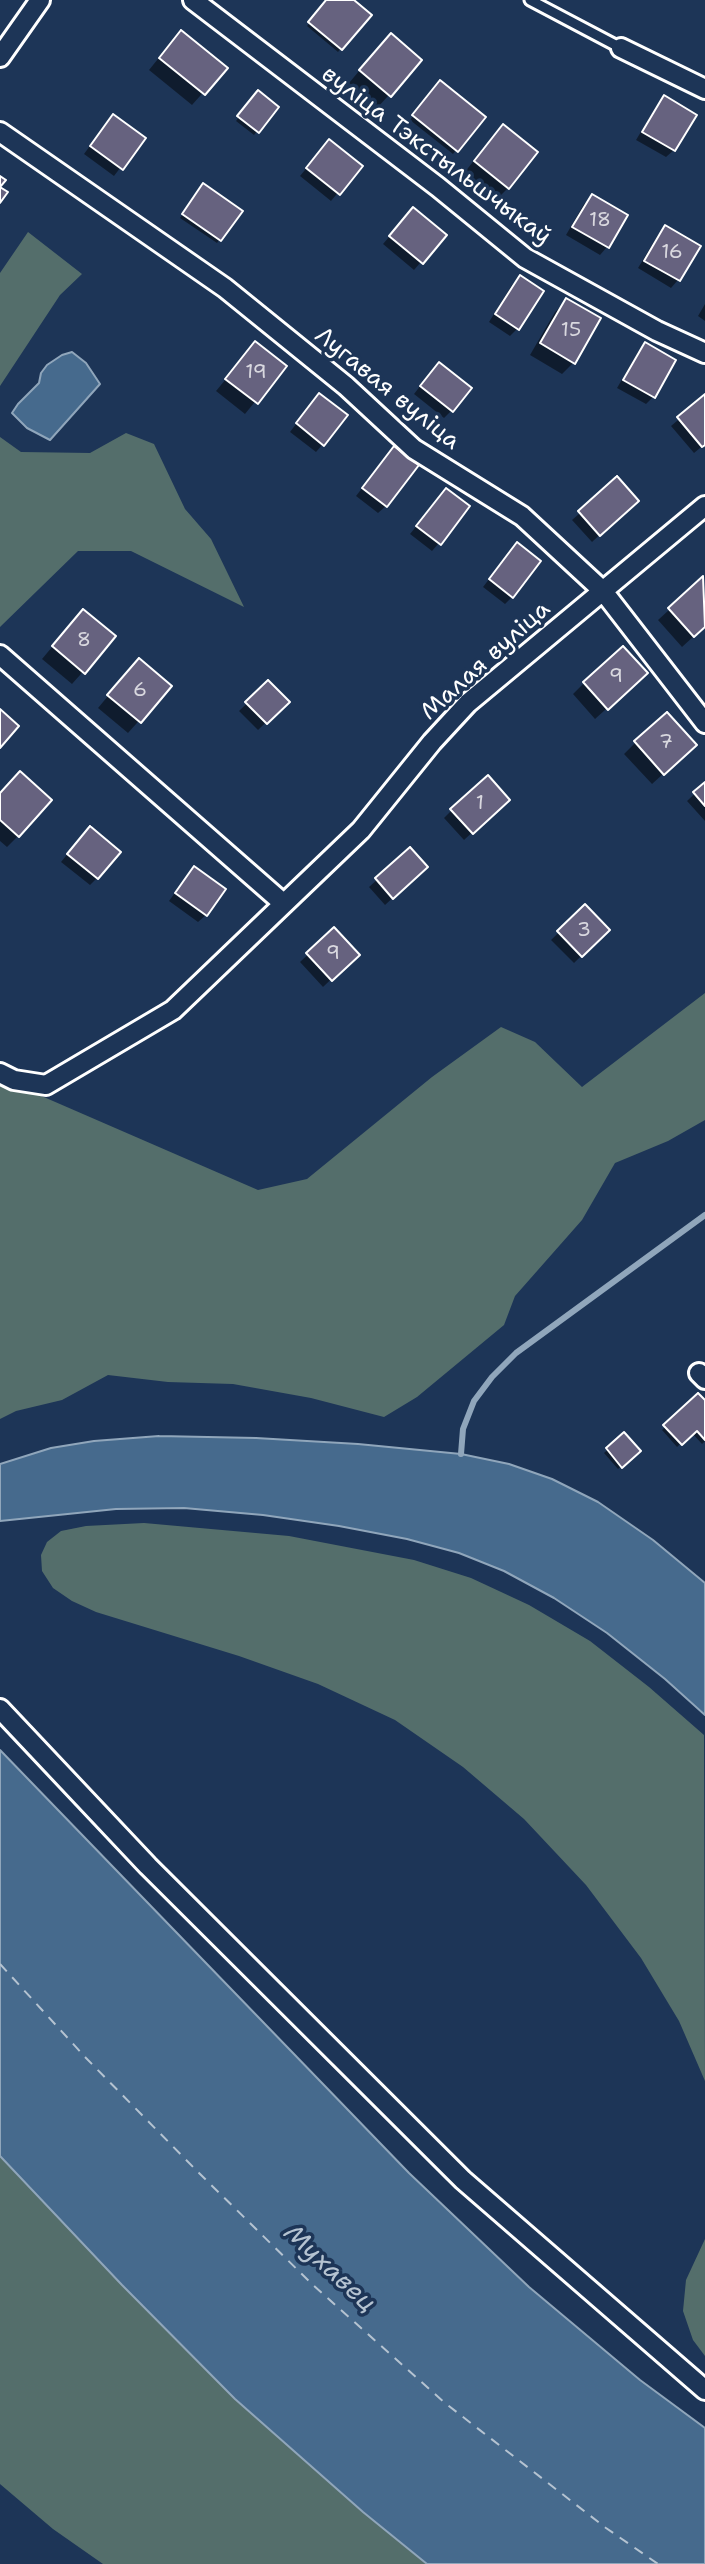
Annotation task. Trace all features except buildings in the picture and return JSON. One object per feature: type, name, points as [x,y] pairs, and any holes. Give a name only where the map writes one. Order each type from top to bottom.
[{"type":"street","points":[[0,57],[40,0]]},
{"type":"street","name":"вуліца Тэкстыльшчыкаў","points":[[193,0],[438,187],[525,258],[657,331],[705,353]]},
{"type":"street","points":[[621,48],[705,89]]},
{"type":"street","name":"Лугавая вуліца","points":[[0,132],[225,288],[346,386],[414,449],[522,516],[603,591],[705,723]]},
{"type":"street","name":"Малая вуліца","points":[[0,1073],[14,1080],[46,1085],[173,1010],[361,830],[432,742],[468,703],[705,506]]},
{"type":"street","points":[[0,655],[283,903]]},
{"type":"street","points":[[0,1709],[148,1866],[463,2180],[705,2390]]},
{"type":"lane","points":[[530,0],[621,48]]},
{"type":"green space","points":[[28,232],[82,274],[60,295],[0,386],[0,273]]},
{"type":"green space","points":[[126,433],[154,444],[185,509],[211,539],[244,607],[131,551],[78,551],[0,627],[0,437],[21,452],[90,453]]},
{"type":"green space","points":[[705,993],[705,1120],[668,1141],[615,1163],[582,1220],[515,1296],[504,1325],[417,1397],[384,1417],[311,1398],[233,1384],[168,1382],[108,1375],[62,1400],[16,1411],[0,1419],[0,1078],[258,1190],[307,1179],[432,1077],[501,1027],[535,1042],[582,1087]]},
{"type":"green space","points":[[144,1523],[289,1536],[414,1560],[471,1578],[529,1605],[590,1641],[704,1735],[705,2081],[679,2021],[641,1958],[586,1885],[524,1819],[463,1767],[395,1720],[318,1684],[96,1612],[72,1601],[53,1588],[42,1571],[41,1555],[47,1542],[61,1531],[86,1526]]},
{"type":"green space","points":[[0,2156],[235,2399],[427,2564],[103,2564],[53,2529],[0,2484]]},
{"type":"green space","points":[[705,2239],[705,2356],[693,2340],[683,2311],[686,2280]]},
{"type":"water","points":[[72,352],[86,363],[100,384],[50,440],[27,428],[12,413],[39,383],[47,365]]},
{"type":"water","points":[[159,1436],[358,1444],[461,1454],[509,1464],[552,1479],[598,1502],[653,1540],[705,1583],[705,1715],[607,1633],[554,1598],[504,1571],[459,1553],[339,1526],[184,1508],[116,1509],[0,1521],[0,1464],[51,1448]]},
{"type":"water","name":"Мухавец","points":[[0,1750],[409,2173],[529,2287],[640,2380],[705,2428],[705,2564],[427,2564],[235,2399],[0,2156]]},
{"type":"waterway","points":[[461,1454],[463,1429],[474,1401],[516,1353],[705,1215]]},
{"type":"ferry route","points":[[0,1964],[86,2058],[313,2285],[445,2403],[606,2528],[658,2564]]}]
